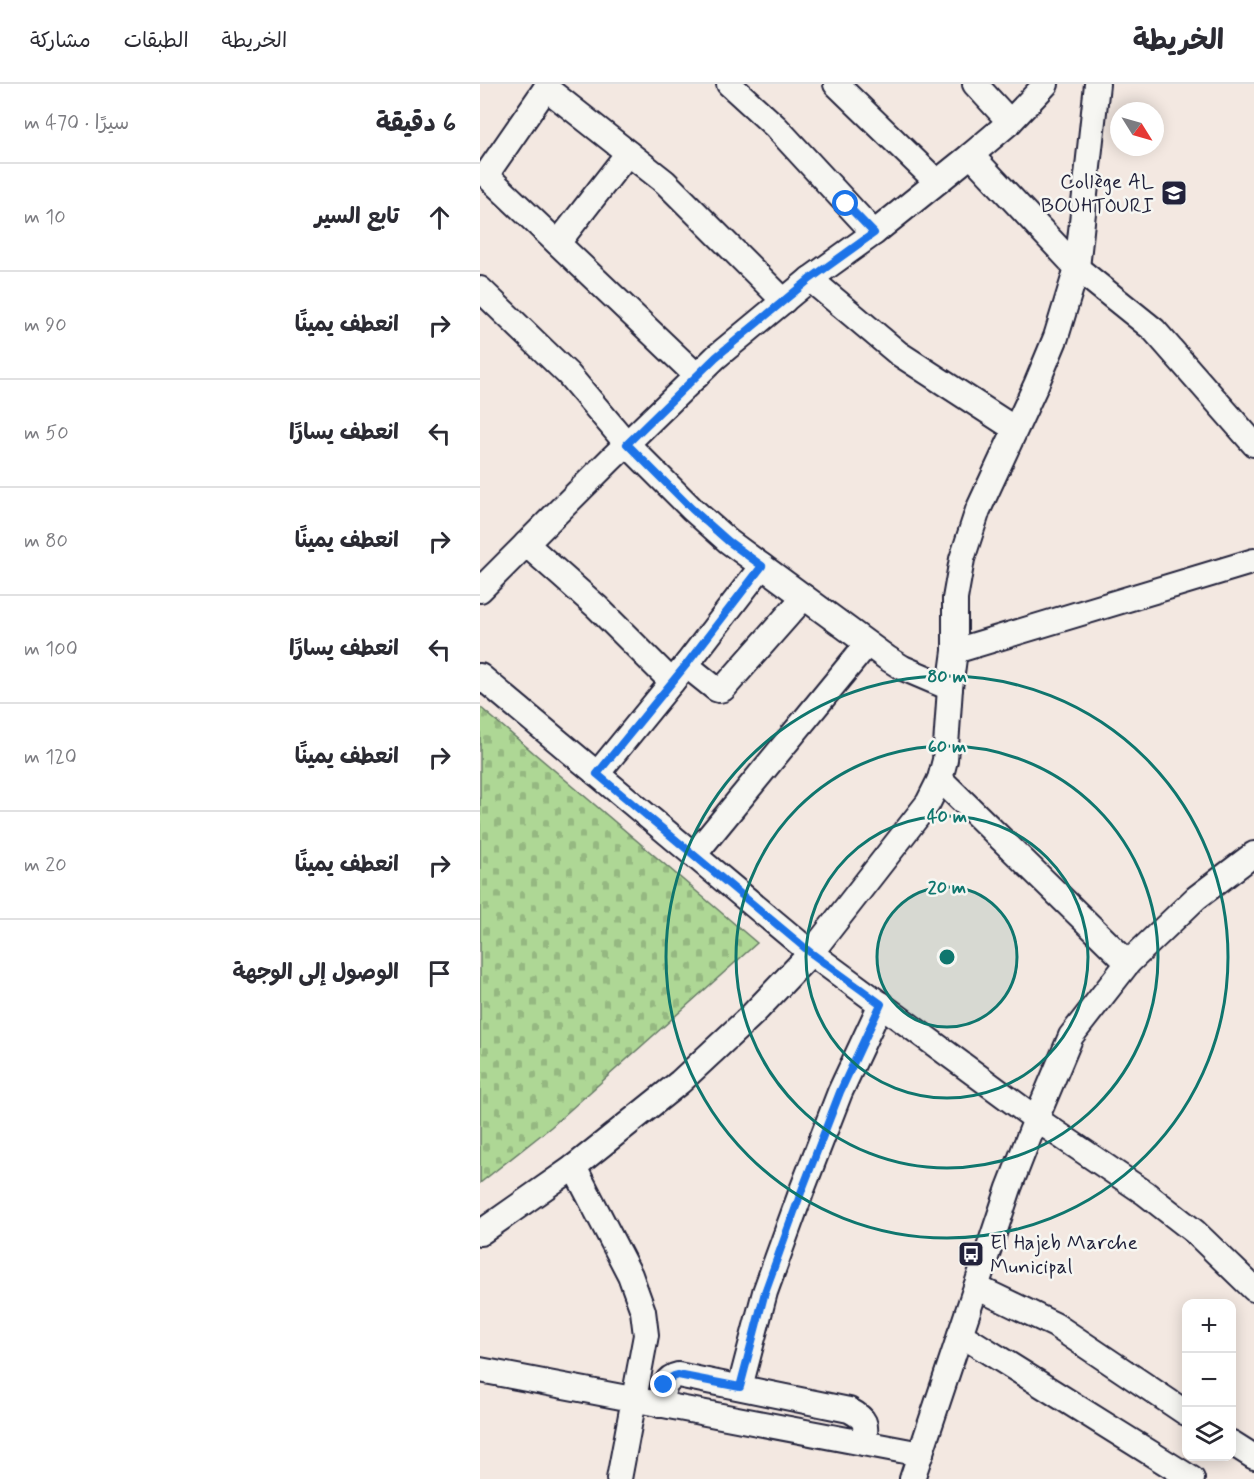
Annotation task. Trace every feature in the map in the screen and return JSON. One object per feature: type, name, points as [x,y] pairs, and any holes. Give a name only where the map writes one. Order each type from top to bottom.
[{"type":"street","points":[[729,84],[776,127],[874,233]]},
{"type":"street","points":[[836,84],[937,182]]},
{"type":"street","points":[[975,84],[1010,122]]},
{"type":"street","points":[[480,590],[716,357],[810,279],[874,233],[1010,122],[1046,84]]},
{"type":"street","points":[[480,1233],[574,1167],[680,1082],[753,1014],[811,953],[928,803],[945,760],[955,651],[955,598],[962,559],[978,510],[1056,337],[1077,268],[1097,84]]},
{"type":"street","points":[[697,376],[558,243],[483,179],[547,86],[665,182],[784,301]]},
{"type":"street","points":[[558,243],[628,153]]},
{"type":"street","points":[[971,154],[1077,268],[1154,330],[1253,441]]},
{"type":"street","points":[[810,279],[898,353],[1015,429]]},
{"type":"street","points":[[480,289],[568,374],[627,444],[692,509],[728,541],[903,668],[950,688]]},
{"type":"street","points":[[526,544],[597,607],[679,673],[720,690],[804,597]]},
{"type":"street","points":[[955,651],[1254,561]]},
{"type":"street","points":[[597,774],[762,566]]},
{"type":"street","points":[[694,855],[867,644]]},
{"type":"street","points":[[480,676],[811,953],[1036,1119],[1145,1192],[1195,1232],[1254,1289]]},
{"type":"street","points":[[939,779],[1128,963]]},
{"type":"street","points":[[912,1479],[1009,1188],[1071,1036],[1128,963],[1196,898],[1254,854]]},
{"type":"street","points":[[740,1387],[765,1292],[802,1190],[840,1092],[881,1004]]},
{"type":"street","points":[[574,1167],[630,1275],[643,1311],[646,1335],[619,1479]]},
{"type":"street","points":[[976,1287],[1055,1325],[1182,1410]]},
{"type":"street","points":[[960,1334],[1192,1479]]},
{"type":"street","points":[[480,1370],[921,1454]]},
{"type":"street","points":[[660,1405],[664,1385],[673,1376],[678,1375],[849,1410],[864,1420],[866,1425],[864,1443]]},
{"type":"street","points":[[1236,1446],[1254,1458]]},
{"type":"green space","points":[[480,707],[757,943],[551,1127],[480,1183]]},
{"type":"place","name":"Collège AL BOUHTOURI","points":[[1174,193]]},
{"type":"place","name":"El Hajeb Marche Municipal","points":[[971,1254]]},
{"type":"route","points":[[664,1385],[673,1376],[678,1375],[740,1387],[765,1292],[802,1190],[840,1092],[881,1004],[811,953],[597,774],[686,665],[762,566],[728,541],[692,509],[627,444],[716,357],[810,279],[874,233],[846,204]]}]
